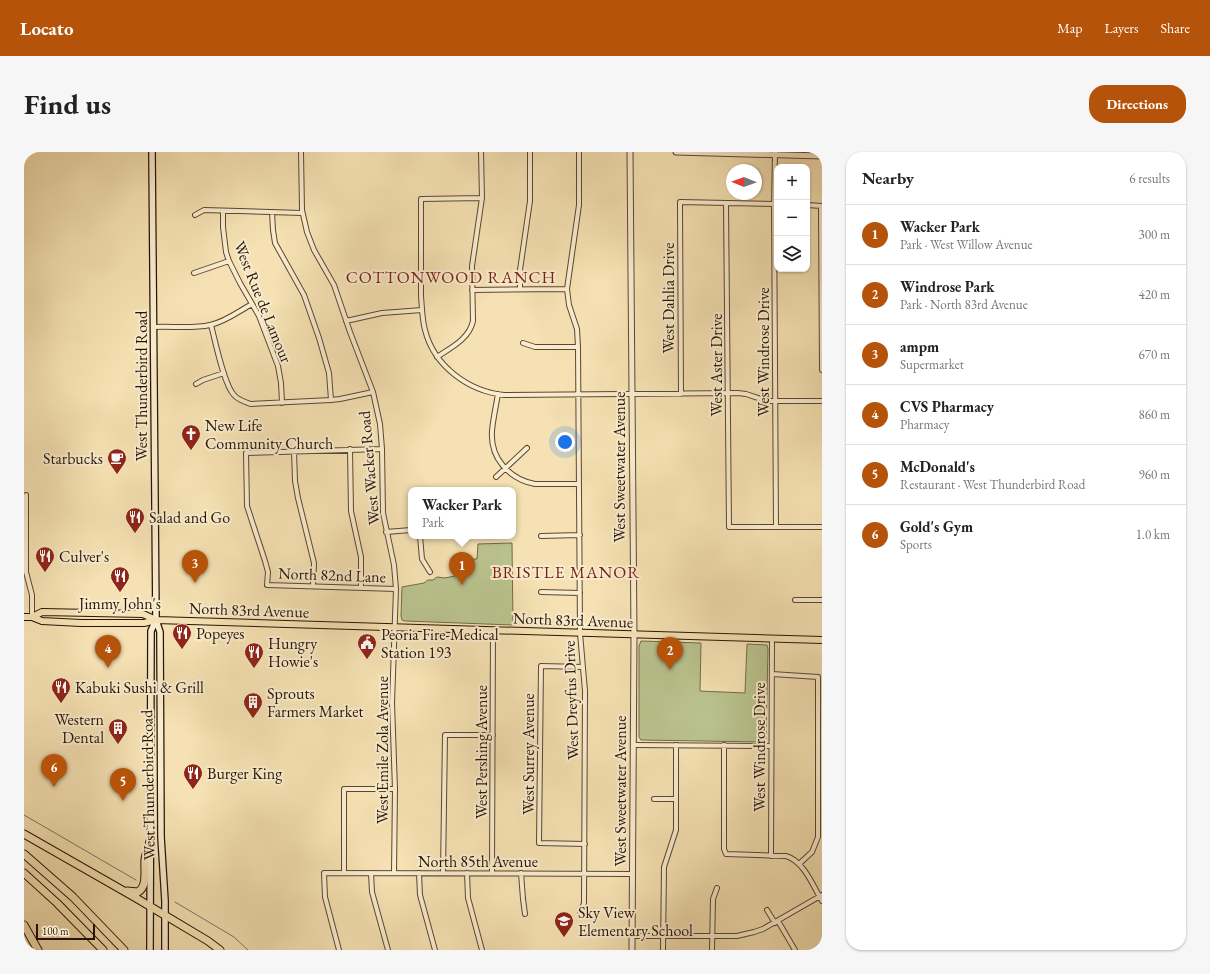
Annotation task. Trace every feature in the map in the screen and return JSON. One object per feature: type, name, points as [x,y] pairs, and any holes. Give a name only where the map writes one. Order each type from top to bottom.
[{"type":"highway","points":[[24,834],[165,915],[220,950]]},
{"type":"highway","points":[[124,891],[138,892],[143,888],[145,859],[150,841]]},
{"type":"highway","points":[[24,854],[73,897],[124,950]]},
{"type":"highway","points":[[24,873],[62,908],[103,950]]},
{"type":"highway","points":[[24,925],[38,950]]},
{"type":"main road","name":"West Thunderbird Road","points":[[152,152],[156,620],[160,632],[161,838],[165,915],[165,950]]},
{"type":"main road","name":"North 83rd Avenue","points":[[32,617],[42,612],[142,614],[156,620]]},
{"type":"main road","name":"North 83rd Avenue","points":[[24,617],[32,617],[42,621],[81,623],[144,623],[156,620],[822,640]]},
{"type":"main road","name":"West Thunderbird Road","points":[[150,950],[151,631],[156,620]]},
{"type":"street","name":"West Wacker Road","points":[[301,152],[302,213],[309,238],[334,285],[373,392],[379,416],[382,449],[382,506],[386,532],[394,565],[396,589],[395,627]]},
{"type":"street","points":[[437,357],[459,343],[469,333],[473,321],[472,266],[482,198],[481,152]]},
{"type":"street","points":[[520,289],[520,270],[530,201],[530,152]]},
{"type":"street","name":"West Dreyfus Drive","points":[[579,152],[580,205],[567,289],[569,305],[577,329],[578,347],[580,633],[585,691],[585,874],[584,903],[580,914]]},
{"type":"street","name":"West Sweetwater Avenue","points":[[630,152],[634,635],[632,950]]},
{"type":"street","points":[[676,152],[822,156]]},
{"type":"street","name":"West Windrose Drive","points":[[775,154],[775,200]]},
{"type":"street","points":[[482,198],[421,198],[422,310],[427,336],[437,357],[448,370],[461,380],[476,388],[498,394],[746,394],[767,401],[822,401]]},
{"type":"street","name":"West Dahlia Drive","points":[[681,394],[680,202],[726,203]]},
{"type":"street","points":[[726,203],[774,204]]},
{"type":"street","name":"West Aster Drive","points":[[726,203],[729,527],[776,527]]},
{"type":"street","points":[[810,205],[821,206],[822,370]]},
{"type":"street","points":[[195,215],[204,210],[302,213]]},
{"type":"street","name":"West Rue de Lamour","points":[[222,211],[224,243],[229,261],[259,316],[278,366],[282,403]]},
{"type":"street","points":[[272,212],[275,243],[304,295],[319,338],[329,373],[331,400]]},
{"type":"street","name":"West Windrose Drive","points":[[775,236],[776,527]]},
{"type":"street","points":[[194,272],[229,261]]},
{"type":"street","points":[[472,290],[567,289]]},
{"type":"street","points":[[154,327],[211,325],[228,318],[252,304]]},
{"type":"street","points":[[346,321],[382,313],[422,310]]},
{"type":"street","points":[[211,325],[228,386],[234,395],[241,400],[251,404],[282,403],[340,399],[373,392]]},
{"type":"street","points":[[524,343],[535,347],[578,347]]},
{"type":"street","points":[[196,384],[224,373]]},
{"type":"street","points":[[498,394],[492,438],[494,452],[504,469],[516,477],[528,482],[542,484],[580,484]]},
{"type":"street","points":[[496,477],[527,448]]},
{"type":"street","points":[[350,449],[351,511],[361,557],[361,588]]},
{"type":"street","points":[[314,586],[314,563],[295,481],[294,451],[382,449]]},
{"type":"street","name":"North 82nd Lane","points":[[294,451],[246,453],[247,506],[268,572],[267,584],[396,589]]},
{"type":"street","points":[[26,495],[26,572],[32,595],[32,617]]},
{"type":"street","points":[[776,527],[822,527]]},
{"type":"street","points":[[386,532],[408,530]]},
{"type":"street","points":[[541,536],[580,535]]},
{"type":"street","points":[[420,539],[422,559],[430,572]]},
{"type":"street","points":[[541,592],[580,593]]},
{"type":"street","points":[[795,600],[822,600]]},
{"type":"street","name":"West Emile Zola Avenue","points":[[394,873],[395,789],[392,703],[395,627]]},
{"type":"street","name":"West Pershing Avenue","points":[[492,873],[493,630]]},
{"type":"street","name":"West Windrose Drive","points":[[770,856],[772,639]]},
{"type":"street","name":"West Surrey Avenue","points":[[583,667],[541,666],[539,843],[585,844]]},
{"type":"street","points":[[772,674],[818,677],[818,837],[812,852],[799,864]]},
{"type":"street","points":[[443,873],[445,735],[493,735]]},
{"type":"street","points":[[633,745],[771,746]]},
{"type":"street","points":[[663,950],[664,867],[676,830],[676,745]]},
{"type":"street","points":[[632,936],[737,936],[754,932],[821,898],[799,864],[790,858],[726,854],[724,849],[724,745]]},
{"type":"street","points":[[344,873],[344,789],[395,789]]},
{"type":"street","points":[[654,799],[676,799]]},
{"type":"street","name":"North 85th Avenue","points":[[339,950],[325,897],[324,873],[632,874]]},
{"type":"street","points":[[371,873],[373,897],[388,950]]},
{"type":"street","points":[[419,873],[420,895],[435,950]]},
{"type":"street","points":[[467,873],[468,898],[482,950]]},
{"type":"street","points":[[521,873],[525,914]]},
{"type":"street","points":[[712,950],[713,899],[717,888]]},
{"type":"street","points":[[767,910],[795,950]]},
{"type":"green space","points":[[512,543],[513,625],[402,620],[402,587],[424,583],[437,577],[445,578],[459,575],[458,560],[477,559],[478,544]]},
{"type":"green space","points":[[641,641],[701,643],[700,691],[745,693],[747,644],[767,645],[766,739],[762,742],[641,740],[639,737],[639,646]]},
{"type":"waterway","points":[[24,815],[136,880]]},
{"type":"waterway","points":[[175,902],[234,937],[248,950]]},
{"type":"place","name":"New Life Community Church","points":[[191,451]]},
{"type":"place","name":"Starbucks","points":[[117,475]]},
{"type":"place","name":"Salad and Go","points":[[135,534]]},
{"type":"place","name":"Culver's","points":[[45,573]]},
{"type":"place","name":"ampm","points":[[195,583]]},
{"type":"place","name":"Wacker Park","points":[[462,585]]},
{"type":"place","name":"Jimmy John's","points":[[120,593]]},
{"type":"place","name":"Popeyes","points":[[182,650]]},
{"type":"place","name":"Peoria Fire-Medical Station 193","points":[[367,660]]},
{"type":"place","name":"CVS Pharmacy","points":[[108,668]]},
{"type":"place","name":"Hungry Howie's","points":[[254,669]]},
{"type":"place","name":"Windrose Park","points":[[670,670]]},
{"type":"place","name":"Kabuki Sushi & Grill","points":[[61,704]]},
{"type":"place","name":"Sprouts Farmers Market","points":[[253,719]]},
{"type":"place","name":"Western Dental","points":[[118,745]]},
{"type":"place","name":"Gold's Gym","points":[[54,787]]},
{"type":"place","name":"Burger King","points":[[193,790]]},
{"type":"place","name":"McDonald's","points":[[123,801]]},
{"type":"place","name":"Sky View Elementary School","points":[[564,938]]},
{"type":"district","name":"COTTONWOOD RANCH","points":[[451,277]]},
{"type":"district","name":"BRISTLE MANOR","points":[[566,572]]}]
